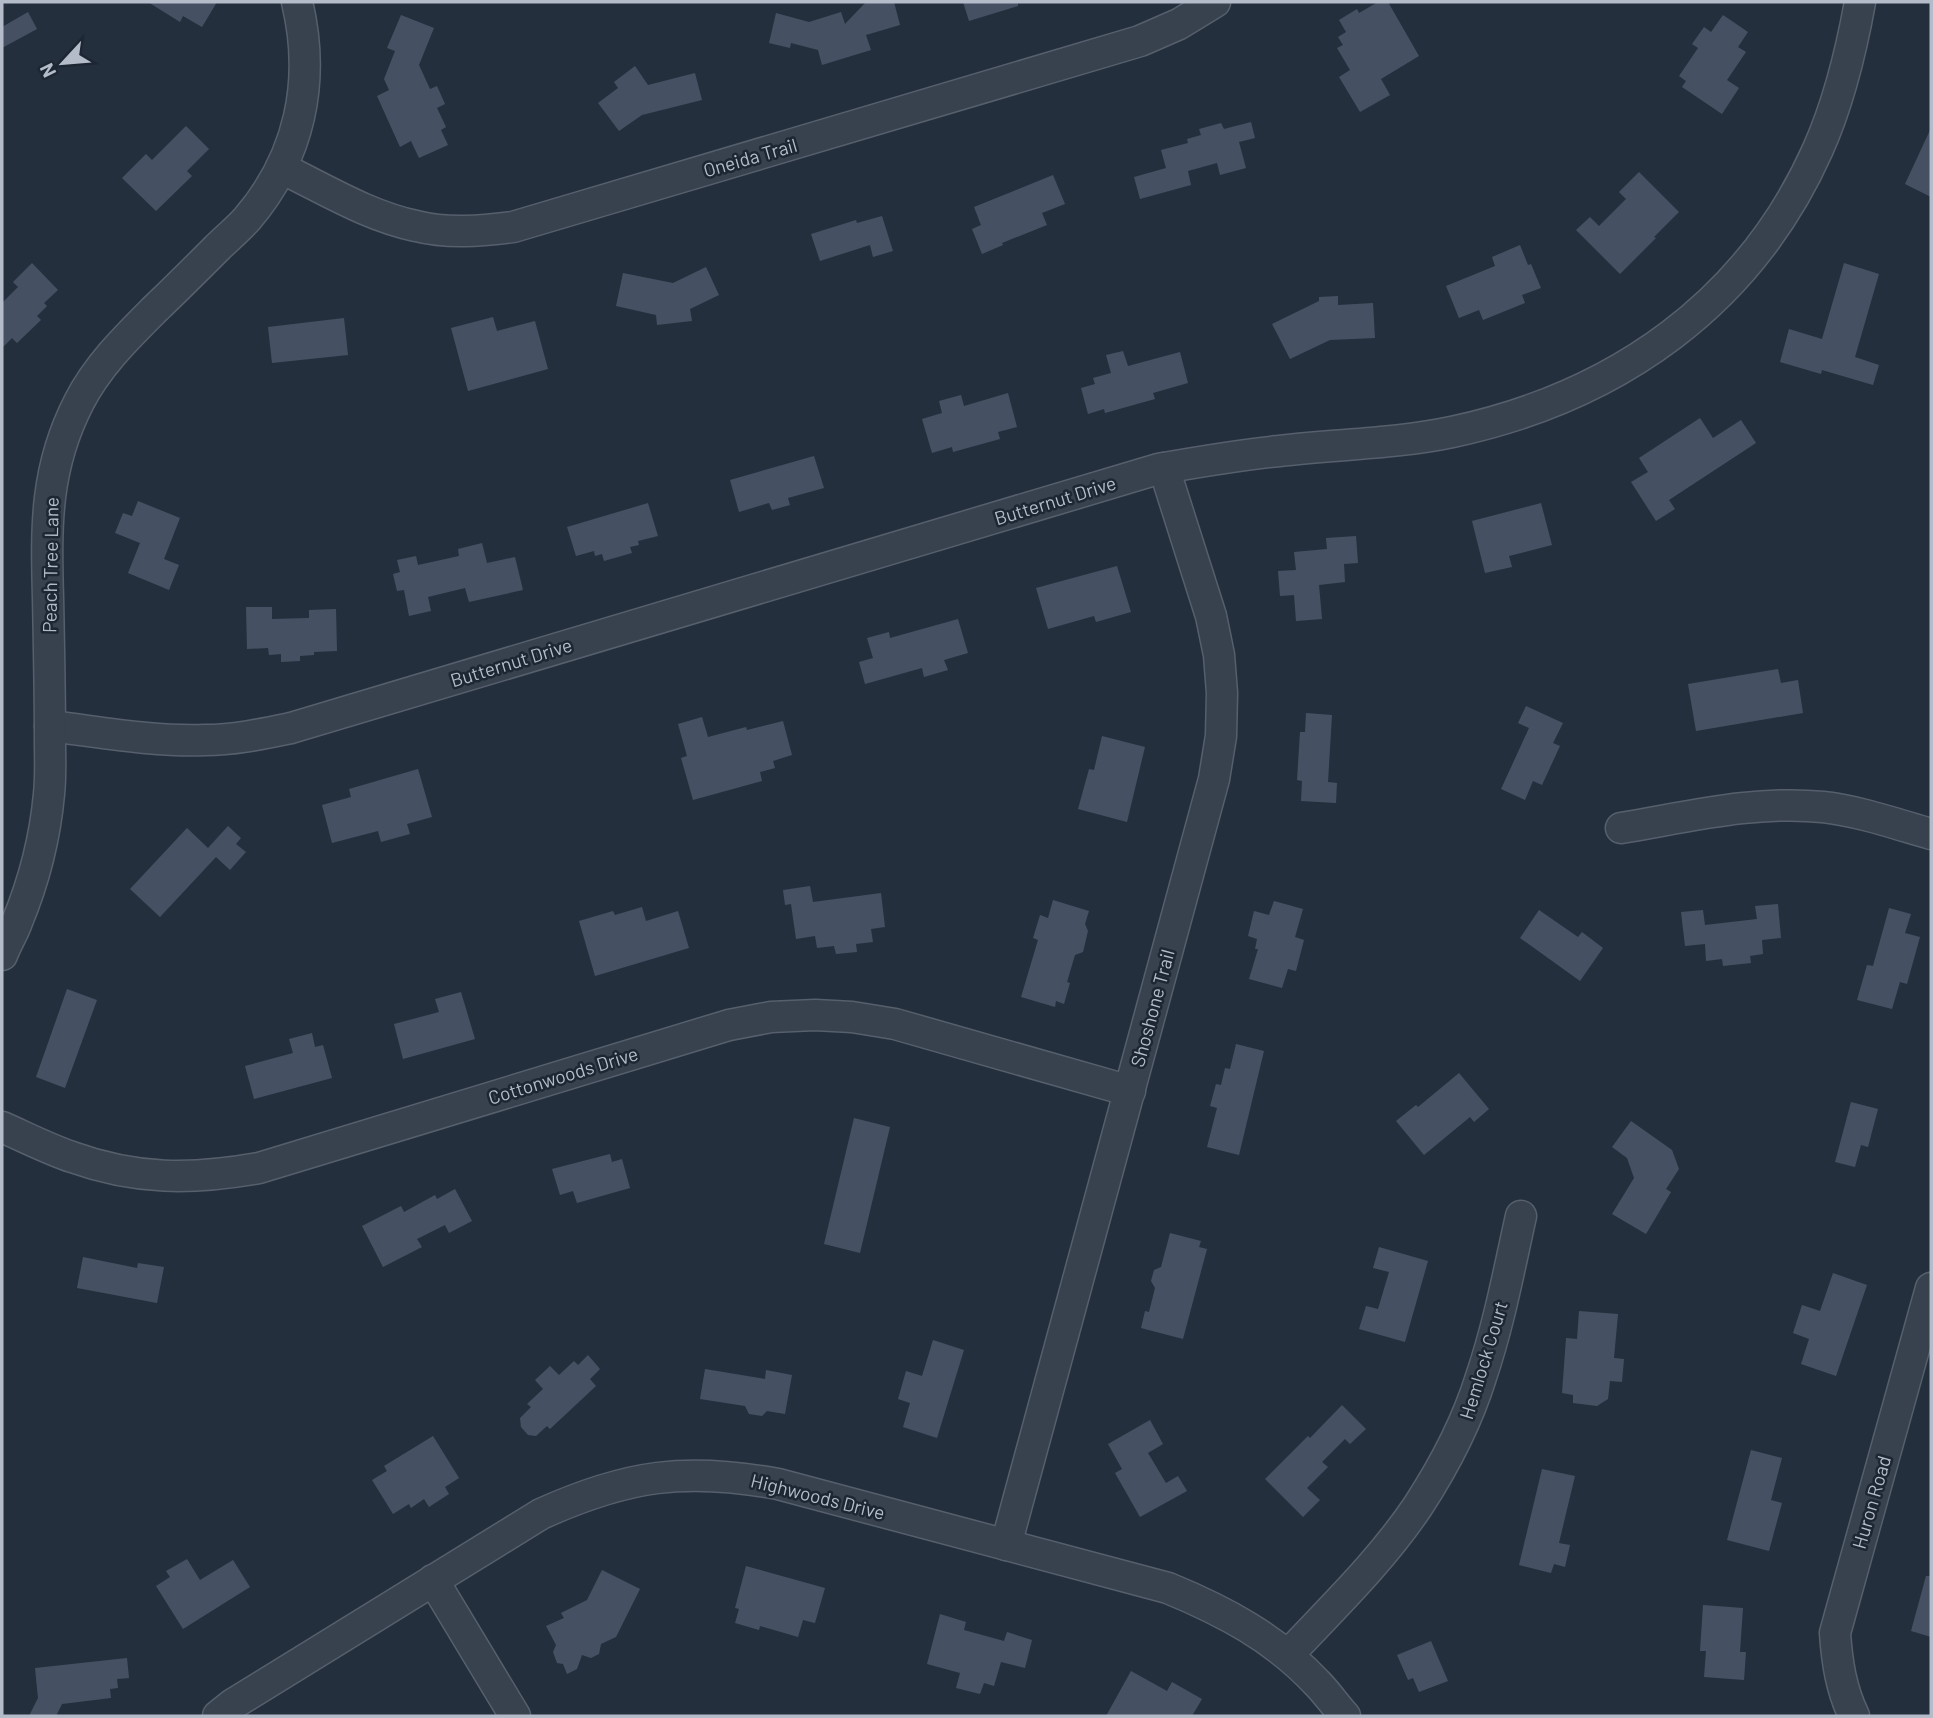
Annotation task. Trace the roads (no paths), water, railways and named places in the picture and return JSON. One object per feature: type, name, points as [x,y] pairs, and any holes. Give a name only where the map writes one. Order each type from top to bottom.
[{"type":"street","name":"Peach Tree Lane","points":[[2,955],[32,883],[43,841],[49,792],[46,534],[48,499],[65,432],[79,401],[119,344],[245,221],[265,195],[281,167],[298,124],[304,92],[306,59],[297,2]]},
{"type":"street","name":"Oneida Trail","points":[[281,167],[372,212],[415,226],[450,231],[482,231],[513,226],[1104,53],[1179,24],[1215,2]]},
{"type":"street","name":"Butternut Drive","points":[[50,726],[166,739],[202,740],[245,737],[290,728],[1164,468],[1267,452],[1390,441],[1452,432],[1500,420],[1553,402],[1591,386],[1636,361],[1676,332],[1714,299],[1743,268],[1774,228],[1800,185],[1836,103],[1851,50],[1860,2]]},
{"type":"street","name":"Shoshone Trail","points":[[1006,1545],[1214,779],[1221,736],[1219,655],[1211,616],[1164,468]]},
{"type":"street","points":[[1621,828],[1740,807],[1779,804],[1824,807],[1857,813],[1931,834]]},
{"type":"street","name":"Cottonwoods Drive","points":[[2,1126],[101,1167],[144,1175],[221,1175],[259,1168],[729,1025],[771,1017],[815,1015],[852,1017],[895,1024],[1130,1091]]},
{"type":"street","name":"Hemlock Court","points":[[1288,1655],[1383,1552],[1418,1507],[1442,1466],[1464,1423],[1481,1379],[1521,1216]]},
{"type":"street","name":"Huron Road","points":[[1854,1716],[1846,1699],[1837,1664],[1835,1633],[1931,1289]]},
{"type":"street","name":"Highwoods Drive","points":[[218,1716],[233,1704],[541,1514],[579,1497],[618,1485],[658,1477],[699,1475],[741,1477],[778,1484],[1168,1588],[1208,1604],[1246,1625],[1288,1655],[1345,1716]]},
{"type":"street","points":[[433,1580],[515,1716]]}]
